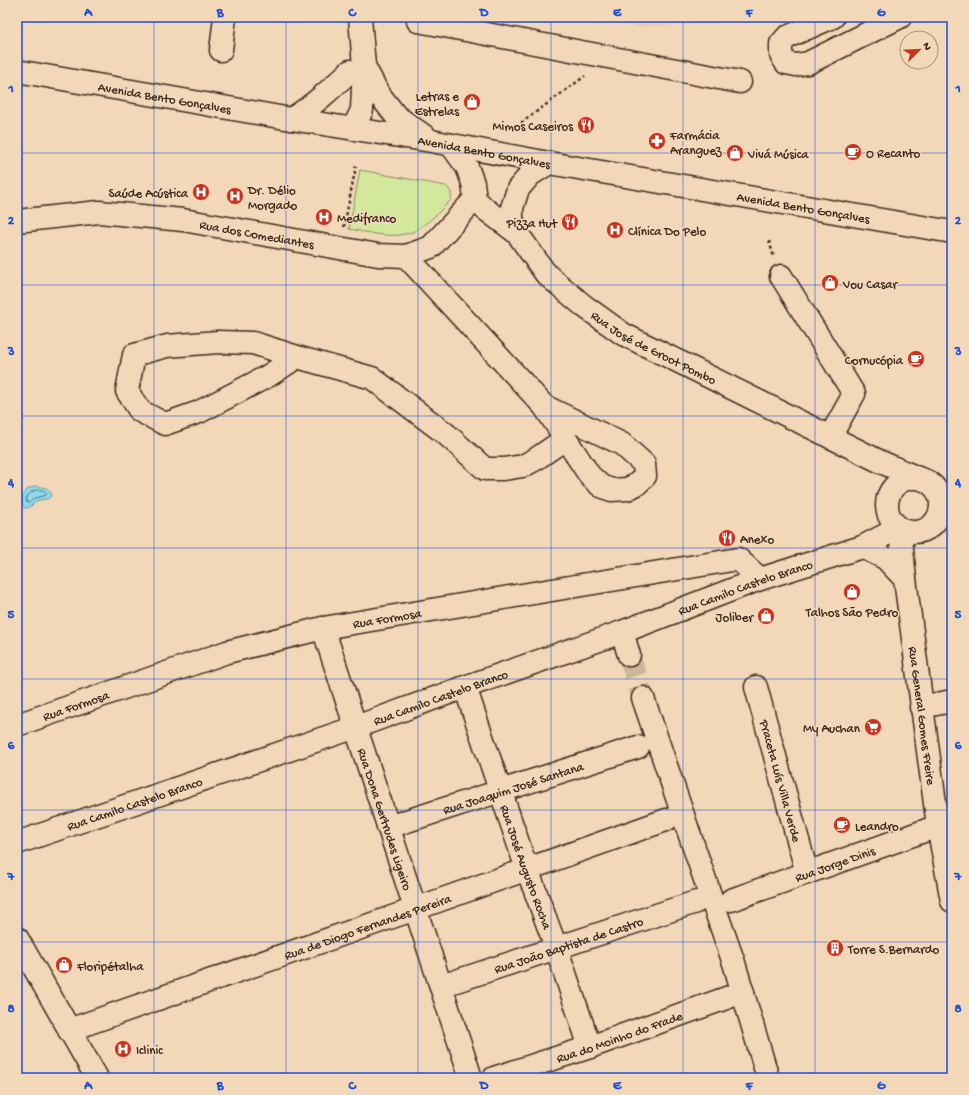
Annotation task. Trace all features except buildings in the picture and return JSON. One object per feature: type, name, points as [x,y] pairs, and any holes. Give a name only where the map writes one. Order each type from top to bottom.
[{"type":"street","points":[[222,50],[225,17]]},
{"type":"street","points":[[353,129],[349,104],[357,69],[360,17]]},
{"type":"street","points":[[419,17],[418,21],[740,82]]},
{"type":"street","points":[[833,17],[787,37],[781,44],[781,54],[786,63],[796,65],[808,63],[900,17]]},
{"type":"street","points":[[290,119],[305,111],[357,69]]},
{"type":"street","points":[[357,69],[396,116],[441,143],[466,167],[473,183],[475,199]]},
{"type":"street","name":"Avenida Bento Gonçalves","points":[[17,71],[952,232]]},
{"type":"street","points":[[517,234],[512,219],[512,208],[518,189],[530,175],[549,163]]},
{"type":"street","name":"Rua José de Groot Pombo","points":[[475,199],[485,209],[517,234],[546,274],[584,306],[623,334],[880,462],[934,484]]},
{"type":"street","name":"Rua dos Comediantes","points":[[17,222],[99,212],[183,220],[378,255],[406,256],[431,247],[475,199]]},
{"type":"street","points":[[406,256],[544,406],[590,476],[601,486],[611,490],[627,489],[638,484],[645,476],[644,464],[622,444],[544,406]]},
{"type":"street","points":[[781,276],[854,394],[830,437]]},
{"type":"street","points":[[297,357],[268,376],[199,412],[165,424],[140,411],[127,391],[134,356],[167,346],[218,342],[253,343],[372,378],[446,434],[485,468],[504,470],[523,466],[565,439]]},
{"type":"street","points":[[910,478],[934,484],[941,501],[941,509],[938,517],[943,520],[926,530],[917,532],[908,532],[898,527],[889,516],[887,508],[887,500],[890,492],[895,485],[902,480],[910,478]]},
{"type":"street","name":"Rua Camilo Castelo Branco","points":[[17,843],[356,727],[622,632],[760,579],[862,547],[898,527]]},
{"type":"street","name":"Rua General Gomes Freire","points":[[898,527],[938,826],[952,901]]},
{"type":"street","points":[[862,547],[885,558],[905,578]]},
{"type":"street","name":"Rua Formosa","points":[[17,725],[227,652],[323,628],[738,559],[760,579]]},
{"type":"street","name":"Rua Dona Gertrudes Ligeiro","points":[[323,628],[471,1078]]},
{"type":"street","points":[[622,632],[630,655]]},
{"type":"street","name":"Rua José Augusto Rocha","points":[[465,687],[590,1047]]},
{"type":"street","name":"Praceta Luís Villa Verde","points":[[756,687],[807,873]]},
{"type":"street","points":[[643,698],[734,963],[768,1078]]},
{"type":"street","points":[[921,707],[952,701]]},
{"type":"street","name":"Rua Joaquim José Santana","points":[[388,827],[638,747]]},
{"type":"street","name":"Rua de Diogo Fernandes Pereira","points":[[69,1030],[415,910],[666,820]]},
{"type":"street","name":"Rua Jorge Dinis","points":[[731,900],[938,826]]},
{"type":"street","name":"Rua João Baptista de Castro","points":[[440,986],[696,902]]},
{"type":"street","points":[[17,938],[97,1078]]},
{"type":"street","name":"Rua do Moinho do Frade","points":[[494,1078],[590,1047],[743,992]]},
{"type":"path","points":[[521,122],[590,73]]},
{"type":"path","points":[[343,234],[356,166]]},
{"type":"shaded area","points":[[581,17],[734,17],[719,23],[639,27]]},
{"type":"green space","points":[[360,170],[446,186],[451,193],[451,200],[437,214],[413,232],[386,235],[349,229]]},
{"type":"water","points":[[36,486],[46,488],[52,495],[51,497],[48,499],[39,500],[31,506],[24,508],[22,501],[25,492]]},
{"type":"tunnel","points":[[629,655],[643,698]]},
{"type":"place","name":"Letras e Estrelas","points":[[472,102]]},
{"type":"place","name":"Mimos Caseiros","points":[[586,125]]},
{"type":"place","name":"Farmácia Aranguez","points":[[657,141]]},
{"type":"place","name":"O Recanto","points":[[853,152]]},
{"type":"place","name":"Vivá Música","points":[[735,153]]},
{"type":"place","name":"Saúde Acústica","points":[[201,192]]},
{"type":"place","name":"Dr. Délio Morgado","points":[[235,196]]},
{"type":"place","name":"Medifranco","points":[[324,217]]},
{"type":"place","name":"Pizza Hut","points":[[570,222]]},
{"type":"place","name":"Clínica Do Pelo","points":[[615,230]]},
{"type":"place","name":"Vou Casar","points":[[830,283]]},
{"type":"place","name":"Cornucópia","points":[[916,359]]},
{"type":"place","name":"Anexo","points":[[727,538]]},
{"type":"place","name":"Talhos São Pedro","points":[[852,592]]},
{"type":"place","name":"Joliber","points":[[766,616]]},
{"type":"place","name":"My Auchan","points":[[873,727]]},
{"type":"place","name":"Leandro","points":[[842,825]]},
{"type":"place","name":"Torre S.Bernardo","points":[[835,948]]},
{"type":"place","name":"Floripétalha","points":[[64,965]]},
{"type":"place","name":"Iclinic","points":[[123,1049]]}]
